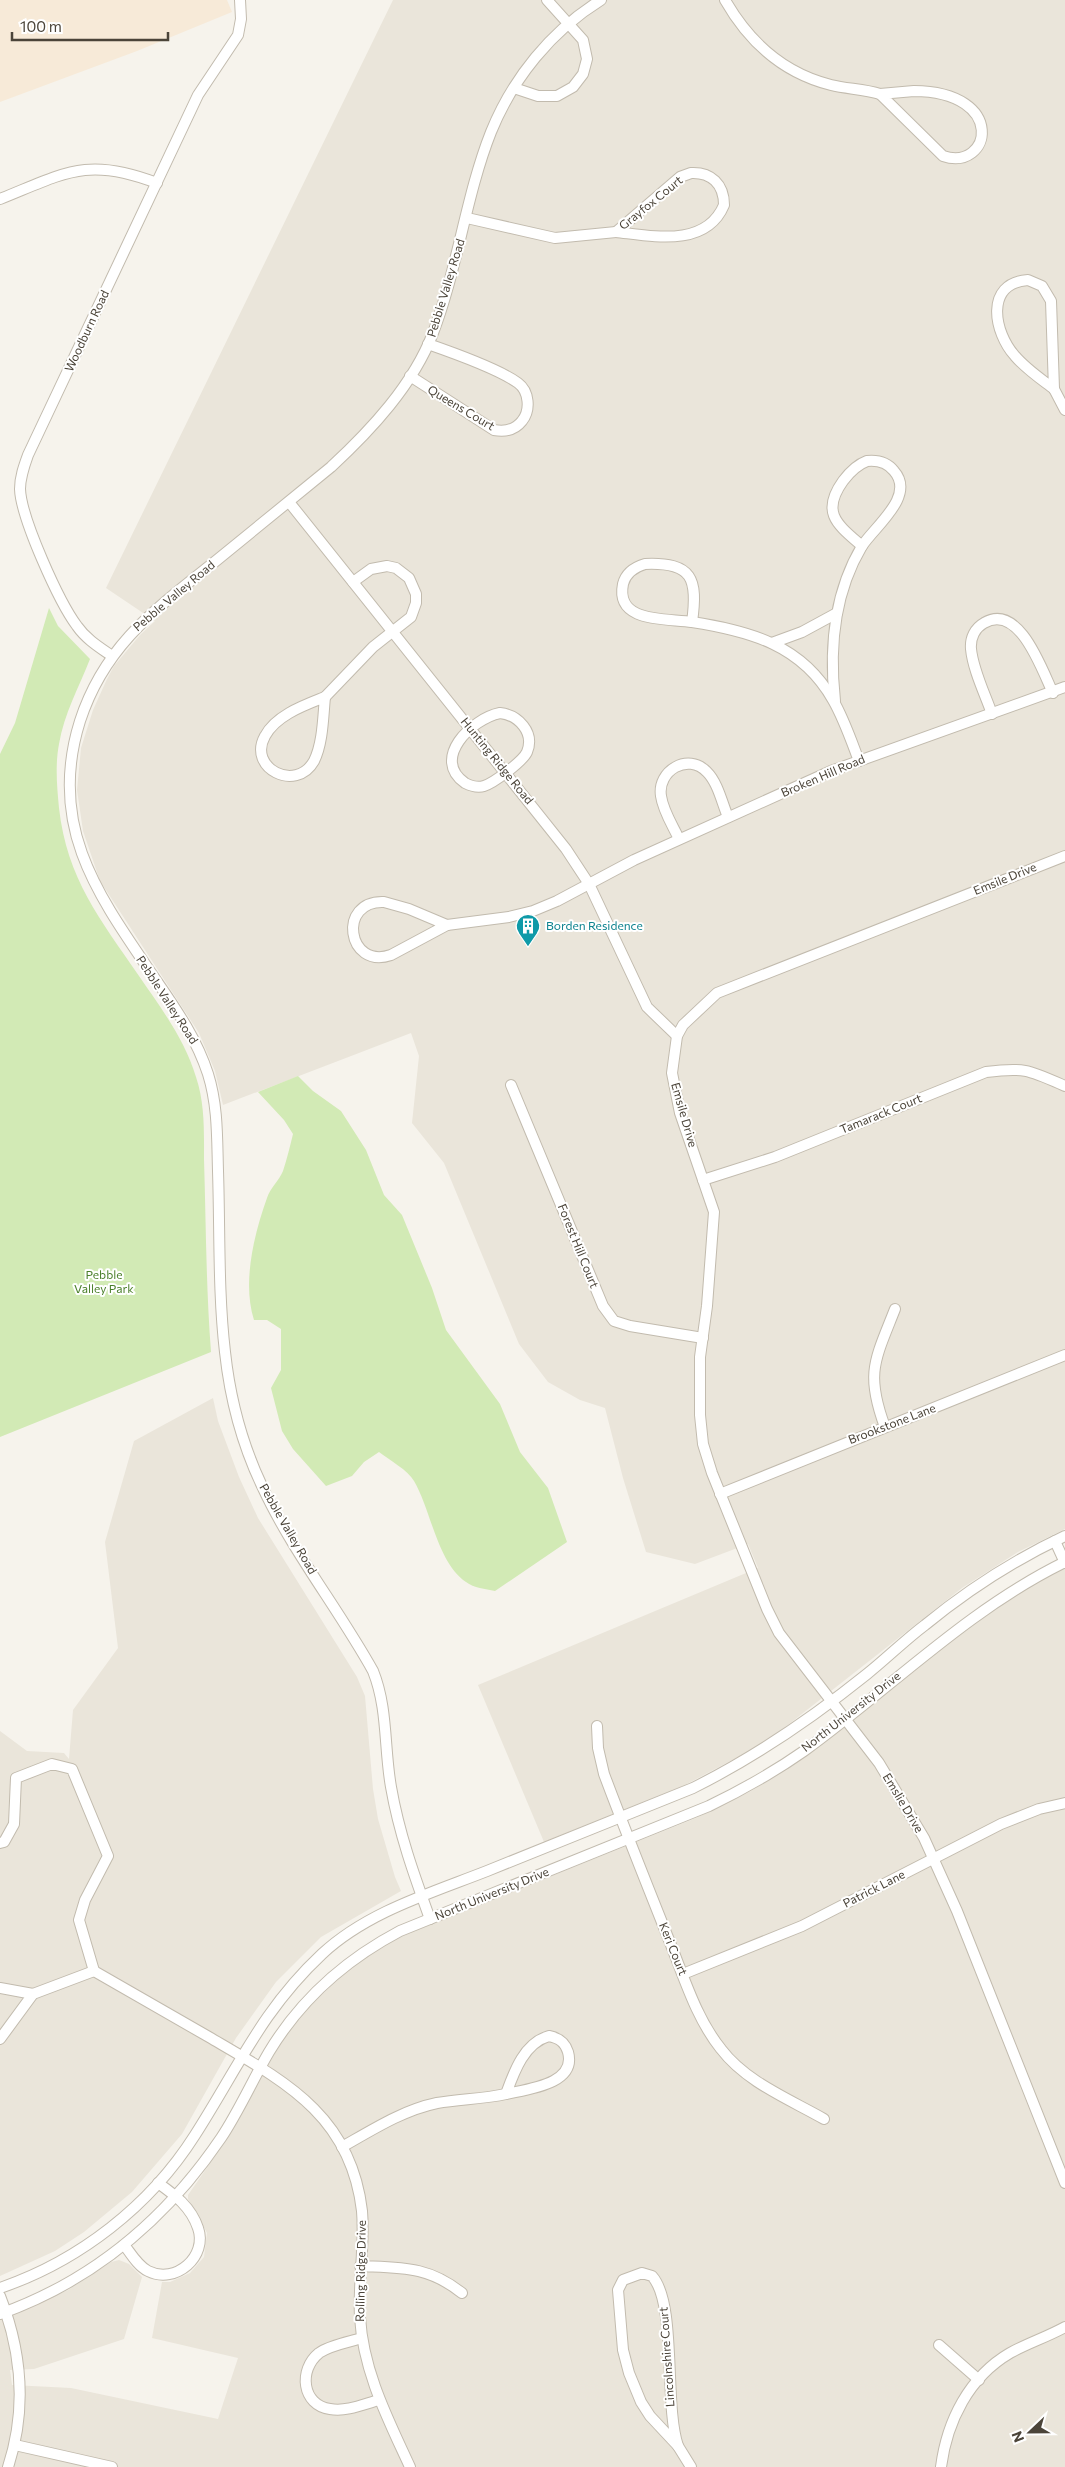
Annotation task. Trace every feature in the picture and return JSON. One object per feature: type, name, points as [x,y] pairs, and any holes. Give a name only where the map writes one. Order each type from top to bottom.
[{"type":"street","name":"Woodburn Road","points":[[112,656],[91,641],[78,628],[58,595],[23,508],[21,480],[28,456],[198,95],[238,35],[241,19],[240,0]]},
{"type":"street","points":[[514,88],[538,96],[552,96],[566,92],[578,82],[586,67],[586,48],[583,40],[547,0]]},
{"type":"street","name":"Pebble Valley Road","points":[[430,1918],[408,1860],[390,1786],[380,1689],[370,1664],[278,1517],[262,1487],[241,1433],[234,1406],[222,1327],[217,1118],[212,1089],[203,1059],[183,1020],[96,889],[77,840],[70,804],[73,750],[89,696],[112,656],[137,626],[150,613],[289,502],[357,444],[380,418],[410,376],[428,344],[447,294],[491,132],[514,88],[532,60],[568,25],[601,0]]},
{"type":"street","points":[[725,0],[738,22],[752,39],[784,66],[802,75],[830,84],[880,94],[927,91],[956,98],[979,115],[983,131],[981,140],[969,154],[954,158],[943,156],[880,94]]},
{"type":"street","points":[[0,199],[54,178],[89,168],[118,170],[157,183]]},
{"type":"street","name":"Grayfox Court","points":[[467,218],[555,238],[616,232],[665,238],[692,233],[706,226],[718,216],[724,205],[723,192],[716,180],[710,176],[691,173],[680,177],[616,232]]},
{"type":"street","points":[[1054,389],[1051,301],[1047,291],[1035,282],[1028,280],[1014,283],[1002,292],[998,301],[997,314],[1000,328],[1015,356],[1054,389],[1065,410]]},
{"type":"street","name":"Queens Court","points":[[410,376],[494,430],[513,428],[524,419],[528,399],[517,382],[451,352],[428,344]]},
{"type":"street","points":[[836,704],[832,650],[836,612],[849,571],[862,546],[892,508],[900,493],[899,477],[884,462],[866,461],[855,467],[833,496],[831,509],[834,518],[862,546]]},
{"type":"street","name":"Hunting Ridge Road","points":[[289,502],[554,832],[589,884],[647,1008],[677,1036]]},
{"type":"street","points":[[692,622],[696,591],[691,578],[682,569],[645,564],[634,568],[626,576],[623,584],[623,600],[637,614],[732,628],[772,643],[805,666],[836,704],[859,761]]},
{"type":"street","points":[[325,697],[323,727],[311,764],[303,773],[296,776],[288,777],[273,772],[262,755],[261,748],[265,734],[294,710],[325,697],[352,667],[411,617],[414,611],[416,594],[409,578],[396,568],[387,566],[371,569],[353,582]]},
{"type":"street","points":[[772,643],[802,632],[836,612]]},
{"type":"street","points":[[992,714],[972,655],[971,644],[975,632],[980,626],[992,619],[1006,620],[1017,626],[1053,693]]},
{"type":"street","name":"Broken Hill Road","points":[[447,925],[509,917],[532,911],[557,901],[679,839],[859,761],[1053,693],[1065,687]]},
{"type":"street","points":[[500,713],[513,716],[523,725],[528,740],[526,753],[506,772],[482,786],[465,784],[457,776],[451,761],[452,751],[456,743],[487,717],[500,713]]},
{"type":"street","points":[[679,839],[660,794],[662,782],[667,772],[676,766],[692,764],[708,773],[728,817]]},
{"type":"street","name":"Emsile Drive","points":[[703,1444],[700,1415],[702,1338],[714,1212],[680,1113],[672,1073],[677,1036],[683,1025],[717,993],[1065,856]]},
{"type":"street","points":[[379,902],[409,909],[447,925],[391,955],[380,957],[363,952],[355,942],[352,932],[357,914],[365,906],[379,902]]},
{"type":"street","name":"Tamarack Court","points":[[703,1180],[775,1157],[986,1072],[1017,1068],[1032,1071],[1063,1083]]},
{"type":"street","name":"Forest Hill Court","points":[[511,1085],[602,1306],[614,1321],[630,1326],[702,1338]]},
{"type":"street","points":[[885,1427],[875,1397],[874,1373],[877,1356],[895,1309]]},
{"type":"street","name":"Brookstone Lane","points":[[720,1494],[1065,1355]]},
{"type":"street","name":"Emslie Drive","points":[[703,1444],[720,1494],[767,1609],[779,1633],[879,1763],[908,1809],[935,1858],[1065,2183]]},
{"type":"street","name":"North University Drive","points":[[0,2288],[47,2269],[74,2254],[133,2209],[158,2183],[194,2136],[241,2056],[282,1996],[323,1953],[347,1934],[402,1905],[693,1788],[739,1765],[769,1747],[831,1701],[956,1600],[1016,1560],[1065,1536]]},
{"type":"street","points":[[1055,1540],[1065,1562]]},
{"type":"street","name":"North University Drive","points":[[3,2312],[31,2302],[84,2274],[125,2246],[176,2197],[222,2137],[285,2028],[328,1978],[369,1947],[400,1930],[709,1806],[770,1774],[976,1615],[1019,1587],[1065,1562]]},
{"type":"street","name":"Keri Court","points":[[597,1726],[600,1762],[620,1817],[699,2012],[722,2050],[738,2067],[757,2081],[824,2119]]},
{"type":"street","points":[[0,1843],[4,1842],[14,1824],[16,1778],[52,1764],[72,1769],[108,1856],[85,1900],[80,1920],[94,1971],[241,2056]]},
{"type":"street","name":"Patrick Lane","points":[[683,1974],[802,1926],[1017,1817],[1065,1803]]},
{"type":"street","points":[[0,1988],[33,1994],[94,1971]]},
{"type":"street","points":[[0,2039],[33,1994]]},
{"type":"street","points":[[342,2147],[380,2125],[436,2104],[506,2094],[542,2085],[565,2074],[569,2068],[570,2060],[562,2042],[549,2036],[530,2045],[512,2078],[506,2094]]},
{"type":"street","name":"Rolling Ridge Drive","points":[[241,2056],[293,2089],[310,2103],[342,2147],[360,2198],[363,2232],[360,2266],[362,2338],[380,2400],[410,2467]]},
{"type":"street","points":[[125,2246],[148,2270],[162,2274],[173,2273],[193,2261],[200,2245],[200,2235],[194,2217],[176,2197],[158,2183]]},
{"type":"street","points":[[360,2266],[421,2271],[442,2278],[462,2293]]},
{"type":"street","name":"Lincolnshire Court","points":[[678,2446],[672,2423],[668,2353],[661,2290],[652,2276],[636,2274],[623,2280],[618,2290],[623,2350],[641,2402],[650,2416],[678,2446],[691,2467]]},
{"type":"street","points":[[0,2296],[3,2312],[15,2340],[20,2378],[20,2410],[15,2445],[8,2467]]},
{"type":"street","points":[[942,2467],[944,2448],[954,2418],[972,2387],[1010,2354],[1065,2326]]},
{"type":"street","points":[[362,2338],[319,2352],[307,2368],[305,2383],[314,2401],[321,2407],[330,2410],[354,2408],[380,2400]]},
{"type":"street","points":[[939,2345],[979,2380]]},
{"type":"street","points":[[15,2445],[112,2467]]},
{"type":"shaded area","points":[[0,0],[227,0],[232,12],[137,51],[0,102]]},
{"type":"shaded area","points":[[393,0],[1065,0],[1065,1529],[1018,1552],[962,1588],[784,1728],[753,1749],[683,1786],[544,1842],[478,1685],[758,1568],[748,1544],[695,1564],[646,1552],[623,1478],[605,1408],[580,1400],[548,1382],[519,1344],[444,1163],[412,1123],[419,1056],[411,1033],[223,1105],[215,1071],[199,1033],[100,881],[83,831],[77,790],[81,748],[93,710],[107,679],[114,666],[140,635],[155,621],[106,588]]},
{"type":"shaded area","points":[[213,1398],[218,1421],[239,1477],[258,1518],[357,1677],[365,1696],[373,1789],[378,1819],[401,1891],[321,1937],[276,1982],[236,2038],[182,2134],[132,2192],[84,2232],[55,2251],[0,2276],[0,1731],[27,1751],[64,1753],[69,1759],[73,1710],[118,1648],[105,1542],[134,1441]]},
{"type":"shaded area","points":[[1065,1567],[1065,2467],[0,2467],[0,2320],[68,2290],[111,2262],[119,2260],[129,2264],[142,2277],[124,2339],[34,2369],[10,2370],[12,2385],[71,2388],[218,2419],[238,2358],[152,2338],[162,2282],[170,2282],[190,2273],[204,2257],[207,2233],[188,2199],[188,2195],[229,2136],[280,2044],[308,2008],[351,1967],[388,1943],[409,1933],[696,1818],[751,1791],[805,1757],[941,1648],[1007,1599]]},
{"type":"green space","name":"Pebble Valley Park","points":[[49,608],[58,626],[90,659],[68,711],[61,733],[57,760],[59,808],[69,856],[87,897],[99,917],[179,1037],[186,1050],[199,1087],[203,1118],[207,1280],[211,1352],[0,1437],[0,754],[15,723]]},
{"type":"green space","points":[[298,1076],[313,1091],[341,1111],[366,1150],[384,1195],[402,1215],[432,1288],[446,1330],[500,1404],[520,1452],[548,1488],[567,1542],[495,1591],[472,1586],[456,1573],[441,1549],[414,1481],[398,1465],[379,1452],[364,1462],[352,1476],[326,1486],[293,1449],[282,1431],[271,1388],[281,1370],[281,1329],[267,1320],[254,1320],[249,1290],[249,1275],[254,1243],[262,1212],[268,1194],[283,1171],[293,1134],[284,1120],[258,1092]]},
{"type":"place","name":"Borden Residence","points":[[528,947]]}]
